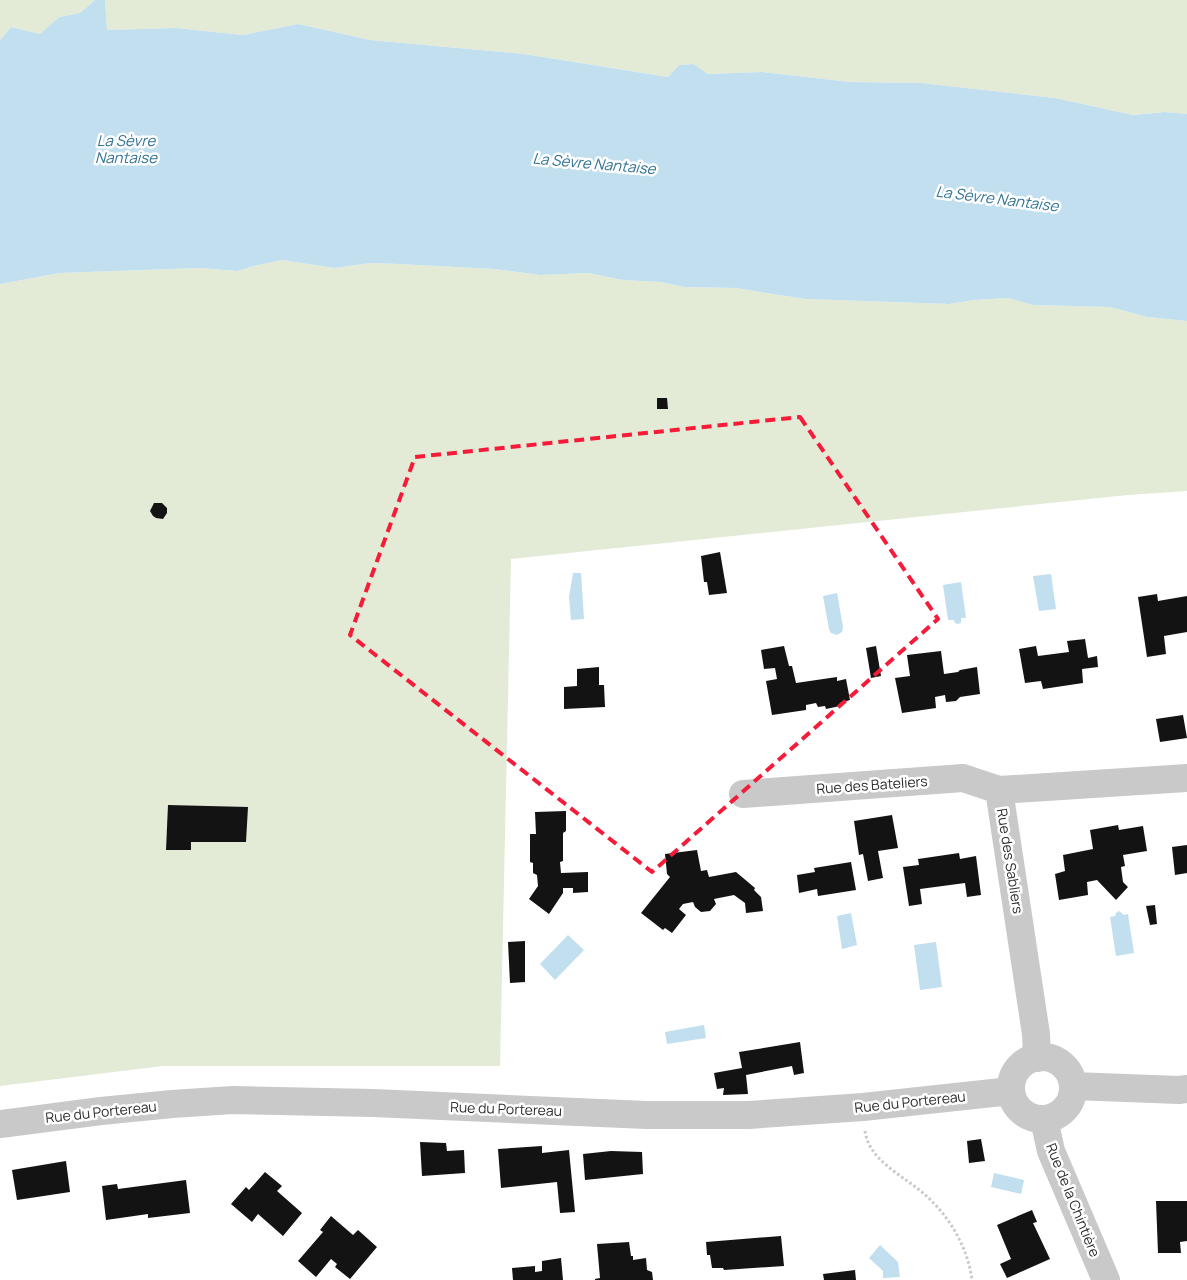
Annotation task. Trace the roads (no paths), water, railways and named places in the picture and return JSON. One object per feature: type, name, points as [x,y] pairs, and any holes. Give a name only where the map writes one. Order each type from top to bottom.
[{"type":"street","name":"Rue des Bateliers","points":[[743,794],[963,778],[999,790]]},
{"type":"street","name":"Rue des Sabliers","points":[[1037,1058],[1036,1034],[999,790],[1187,778]]},
{"type":"street","points":[[1037,1058],[1048,1058],[1058,1061],[1071,1076],[1073,1086],[1072,1096],[1062,1112],[1054,1117],[1044,1119],[1035,1119],[1026,1115],[1014,1100],[1011,1091],[1015,1073],[1028,1060],[1037,1058]]},
{"type":"street","points":[[1073,1086],[1187,1090]]},
{"type":"street","name":"Rue du Portereau","points":[[0,1124],[100,1111],[233,1100],[373,1103],[646,1114],[749,1115],[863,1107],[1011,1091]]},
{"type":"street","name":"Rue de la Chintière","points":[[1044,1119],[1051,1150],[1106,1280]]},
{"type":"water","name":"La Sèvre Nantaise","points":[[95,0],[105,0],[107,30],[176,28],[243,35],[298,24],[370,40],[524,54],[668,77],[679,65],[693,64],[708,74],[762,72],[850,82],[921,83],[1055,98],[1133,115],[1165,112],[1187,114],[1187,321],[1147,317],[1110,307],[1033,305],[1008,298],[949,304],[805,299],[736,288],[684,287],[661,282],[623,280],[588,273],[540,275],[494,269],[371,263],[334,268],[282,260],[237,271],[200,268],[60,273],[0,284],[0,40],[11,27],[40,34],[59,17],[80,13]]},
{"type":"water","points":[[573,573],[581,573],[584,619],[571,620],[569,597]]},
{"type":"water","points":[[1051,574],[1056,609],[1039,611],[1033,576]]},
{"type":"water","points":[[961,582],[966,618],[961,618],[961,623],[958,624],[954,620],[948,620],[943,585]]},
{"type":"water","points":[[837,593],[843,627],[842,632],[837,635],[831,633],[829,629],[823,596]]},
{"type":"water","points":[[1119,911],[1124,915],[1128,914],[1134,953],[1116,956],[1110,917],[1115,916]]},
{"type":"water","points":[[851,913],[857,945],[842,949],[837,916]]},
{"type":"water","points":[[568,935],[584,950],[555,980],[540,964]]},
{"type":"water","points":[[936,942],[942,987],[920,990],[914,945]]},
{"type":"water","points":[[704,1025],[706,1038],[667,1044],[665,1032]]},
{"type":"water","points":[[994,1173],[1024,1180],[1021,1194],[991,1187]]},
{"type":"water","points":[[880,1245],[898,1262],[900,1277],[883,1278],[883,1271],[869,1258]]}]
